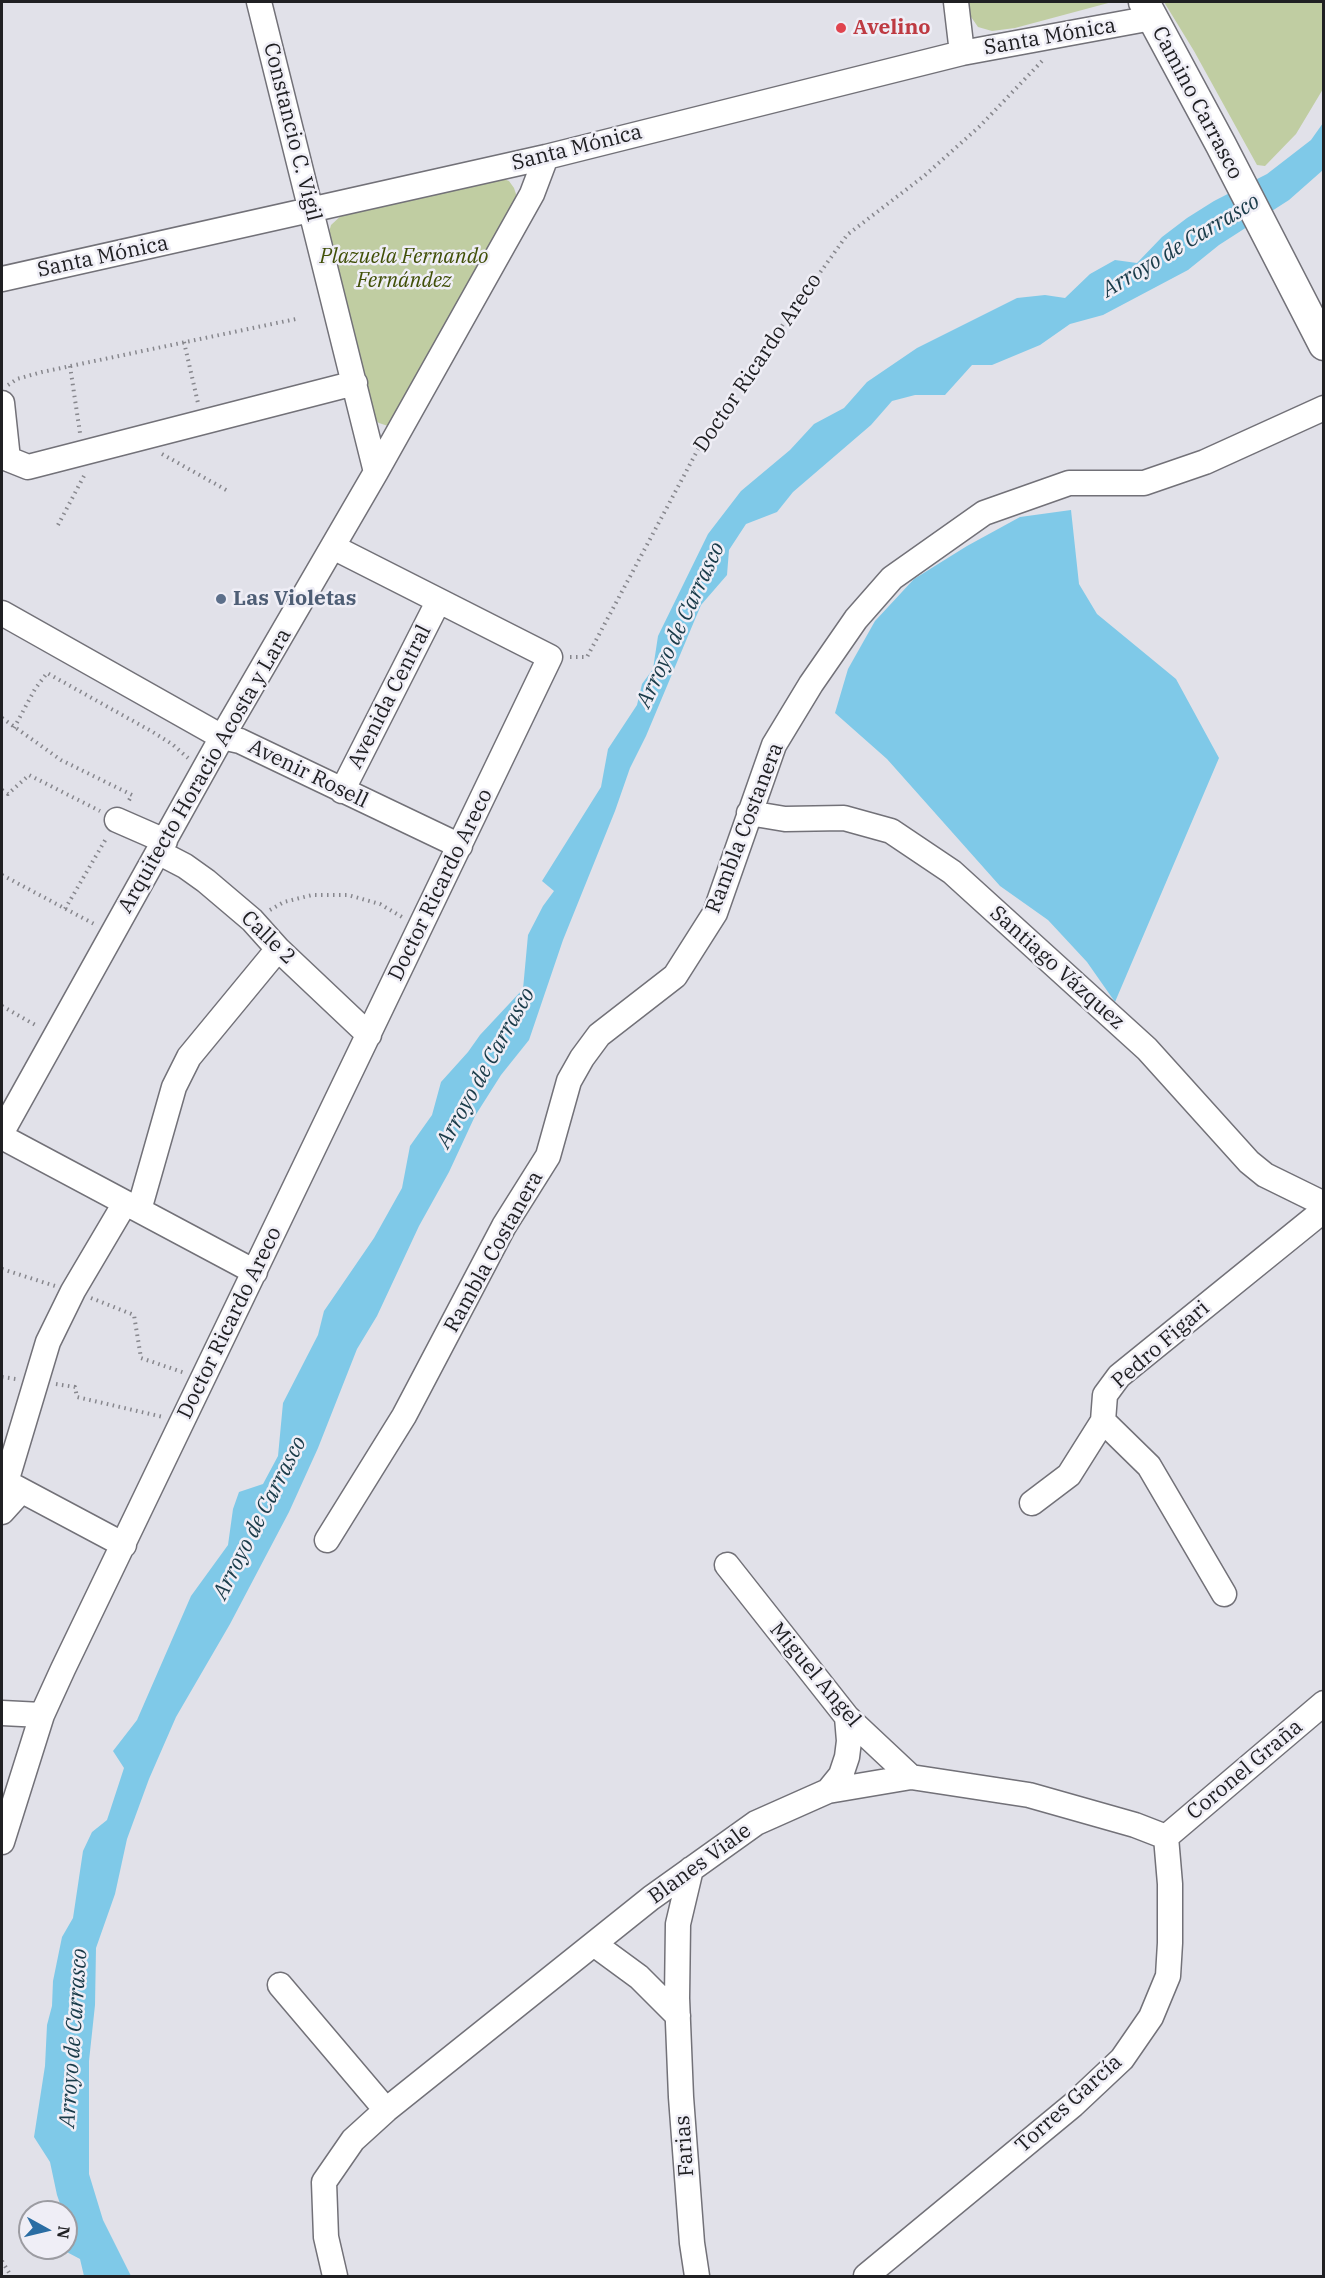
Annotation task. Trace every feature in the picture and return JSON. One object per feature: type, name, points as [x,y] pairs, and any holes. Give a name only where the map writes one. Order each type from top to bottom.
[{"type":"main road","name":"Camino Carrasco","points":[[1148,10],[1221,145],[1323,345]]},
{"type":"street","name":"Constancio C. Vigil","points":[[259,2],[376,472]]},
{"type":"street","points":[[956,2],[962,53]]},
{"type":"street","name":"Santa Mónica","points":[[2,279],[546,157],[962,53],[1148,10]]},
{"type":"street","name":"Arquitecto Horacio Acosta y Lara","points":[[2,1132],[222,737],[376,472],[532,194],[546,157]]},
{"type":"street","points":[[2,403],[8,459],[28,467],[354,383]]},
{"type":"street","name":"Rambla Costanera","points":[[327,1540],[404,1416],[504,1226],[548,1156],[569,1081],[582,1058],[600,1035],[675,976],[715,913],[774,745],[811,684],[856,619],[892,578],[984,513],[1069,483],[1144,483],[1205,462],[1323,408]]},
{"type":"street","points":[[333,547],[550,657]]},
{"type":"street","name":"Avenida Central","points":[[342,791],[438,602]]},
{"type":"street","name":"Avenir Rosell","points":[[2,613],[222,737],[240,741],[460,846]]},
{"type":"street","name":"Doctor Ricardo Areco","points":[[2,1842],[42,1715],[550,657]]},
{"type":"street","name":"Santiago Vázquez","points":[[749,813],[785,819],[844,818],[891,831],[952,872],[1147,1049],[1249,1162],[1265,1174],[1323,1204]]},
{"type":"street","name":"Calle 2","points":[[117,820],[161,846],[252,920],[278,949],[369,1035]]},
{"type":"street","points":[[2,1512],[48,1342],[73,1291],[132,1206],[174,1087],[189,1058],[278,949]]},
{"type":"street","points":[[2,1137],[255,1272]]},
{"type":"street","name":"Pedro Figari","points":[[1032,1503],[1069,1475],[1102,1421],[1105,1395],[1119,1376],[1323,1210]]},
{"type":"street","points":[[1102,1421],[1149,1466],[1224,1594]]},
{"type":"street","points":[[10,1484],[124,1545]]},
{"type":"street","name":"Miguel Angel","points":[[727,1565],[847,1717],[911,1777]]},
{"type":"street","name":"Coronel Graña","points":[[1166,1837],[1323,1703]]},
{"type":"street","points":[[2,1713],[42,1715]]},
{"type":"street","points":[[828,1791],[841,1775],[847,1757],[849,1741],[847,1717]]},
{"type":"street","name":"Blanes Viale","points":[[335,2277],[326,2237],[324,2182],[353,2140],[386,2110],[594,1944],[691,1869],[756,1823],[828,1791],[911,1777],[1029,1795],[1135,1825],[1166,1837]]},
{"type":"street","name":"Torres García","points":[[866,2277],[1073,2105],[1122,2059],[1151,2017],[1168,1976],[1170,1884],[1166,1837]]},
{"type":"street","name":"Farias","points":[[691,1869],[678,1924],[678,2016],[692,2243],[697,2277]]},
{"type":"street","points":[[594,1944],[639,1977],[678,2016]]},
{"type":"street","points":[[279,1985],[386,2110]]},
{"type":"path","name":"Doctor Ricardo Areco","points":[[550,657],[587,657],[711,425],[847,235],[932,169],[988,118],[1047,56]]},
{"type":"path","points":[[2,389],[17,379],[70,366],[297,319]]},
{"type":"path","points":[[184,342],[202,422]]},
{"type":"path","points":[[58,525],[91,451],[70,366]]},
{"type":"path","points":[[135,440],[228,491]]},
{"type":"path","points":[[14,728],[35,689],[47,673],[151,731],[172,744],[185,757],[205,768]]},
{"type":"path","points":[[2,718],[61,760],[132,795],[65,909]]},
{"type":"path","points":[[2,790],[8,794],[29,775],[117,820]]},
{"type":"path","points":[[2,875],[112,934]]},
{"type":"path","points":[[252,920],[284,902],[312,895],[348,895],[380,904],[420,928]]},
{"type":"path","points":[[2,1006],[54,1036]]},
{"type":"path","points":[[2,1269],[18,1276],[73,1291],[134,1315],[141,1358],[203,1379]]},
{"type":"path","points":[[2,1377],[75,1387],[77,1396],[183,1422]]},
{"type":"path","points":[[2,2261],[11,2277]]},
{"type":"green space","points":[[965,2],[1112,2],[1015,28],[992,31],[978,27],[969,14]]},
{"type":"green space","points":[[1164,2],[1323,2],[1323,89],[1296,134],[1265,166],[1257,165]]},
{"type":"green space","name":"Plazuela Fernando Fernández","points":[[501,178],[509,181],[517,197],[388,426],[379,423],[372,418],[328,236],[331,225],[344,213]]},
{"type":"water","name":"Arroyo de Carrasco","points":[[1323,123],[1323,170],[1289,200],[1219,245],[1188,270],[1103,315],[1070,324],[1040,345],[992,365],[972,365],[945,395],[915,395],[892,401],[871,425],[793,492],[777,512],[746,524],[729,550],[727,575],[701,605],[646,736],[630,768],[563,940],[529,1040],[501,1075],[475,1116],[449,1172],[419,1226],[377,1316],[357,1349],[318,1448],[289,1512],[230,1624],[176,1717],[149,1779],[127,1839],[115,1894],[96,1948],[95,2005],[89,2061],[89,2174],[103,2220],[131,2276],[84,2276],[78,2258],[78,2200],[59,2200],[50,2162],[34,2137],[45,2066],[47,2025],[52,2006],[53,1981],[62,1937],[73,1918],[83,1851],[92,1832],[107,1820],[124,1768],[113,1751],[137,1720],[191,1596],[228,1545],[233,1509],[239,1492],[263,1484],[278,1456],[283,1403],[318,1335],[324,1311],[374,1238],[402,1188],[410,1146],[432,1115],[441,1082],[480,1035],[523,989],[528,935],[543,906],[554,891],[542,881],[601,787],[608,749],[637,705],[642,684],[653,669],[658,636],[708,534],[741,491],[790,450],[814,424],[844,408],[867,382],[917,348],[1017,298],[1045,295],[1065,298],[1090,274],[1115,260],[1137,263],[1162,237],[1187,218],[1214,201],[1267,174],[1311,140]]},
{"type":"water","points":[[1071,510],[1079,584],[1097,614],[1176,679],[1219,758],[1115,1002],[1087,962],[1048,920],[1000,886],[887,759],[835,713],[848,669],[875,621],[914,579],[1020,517]]},
{"type":"place","name":"Avelino","points":[[841,28]]},
{"type":"place","name":"Las Violetas","points":[[221,599]]}]
